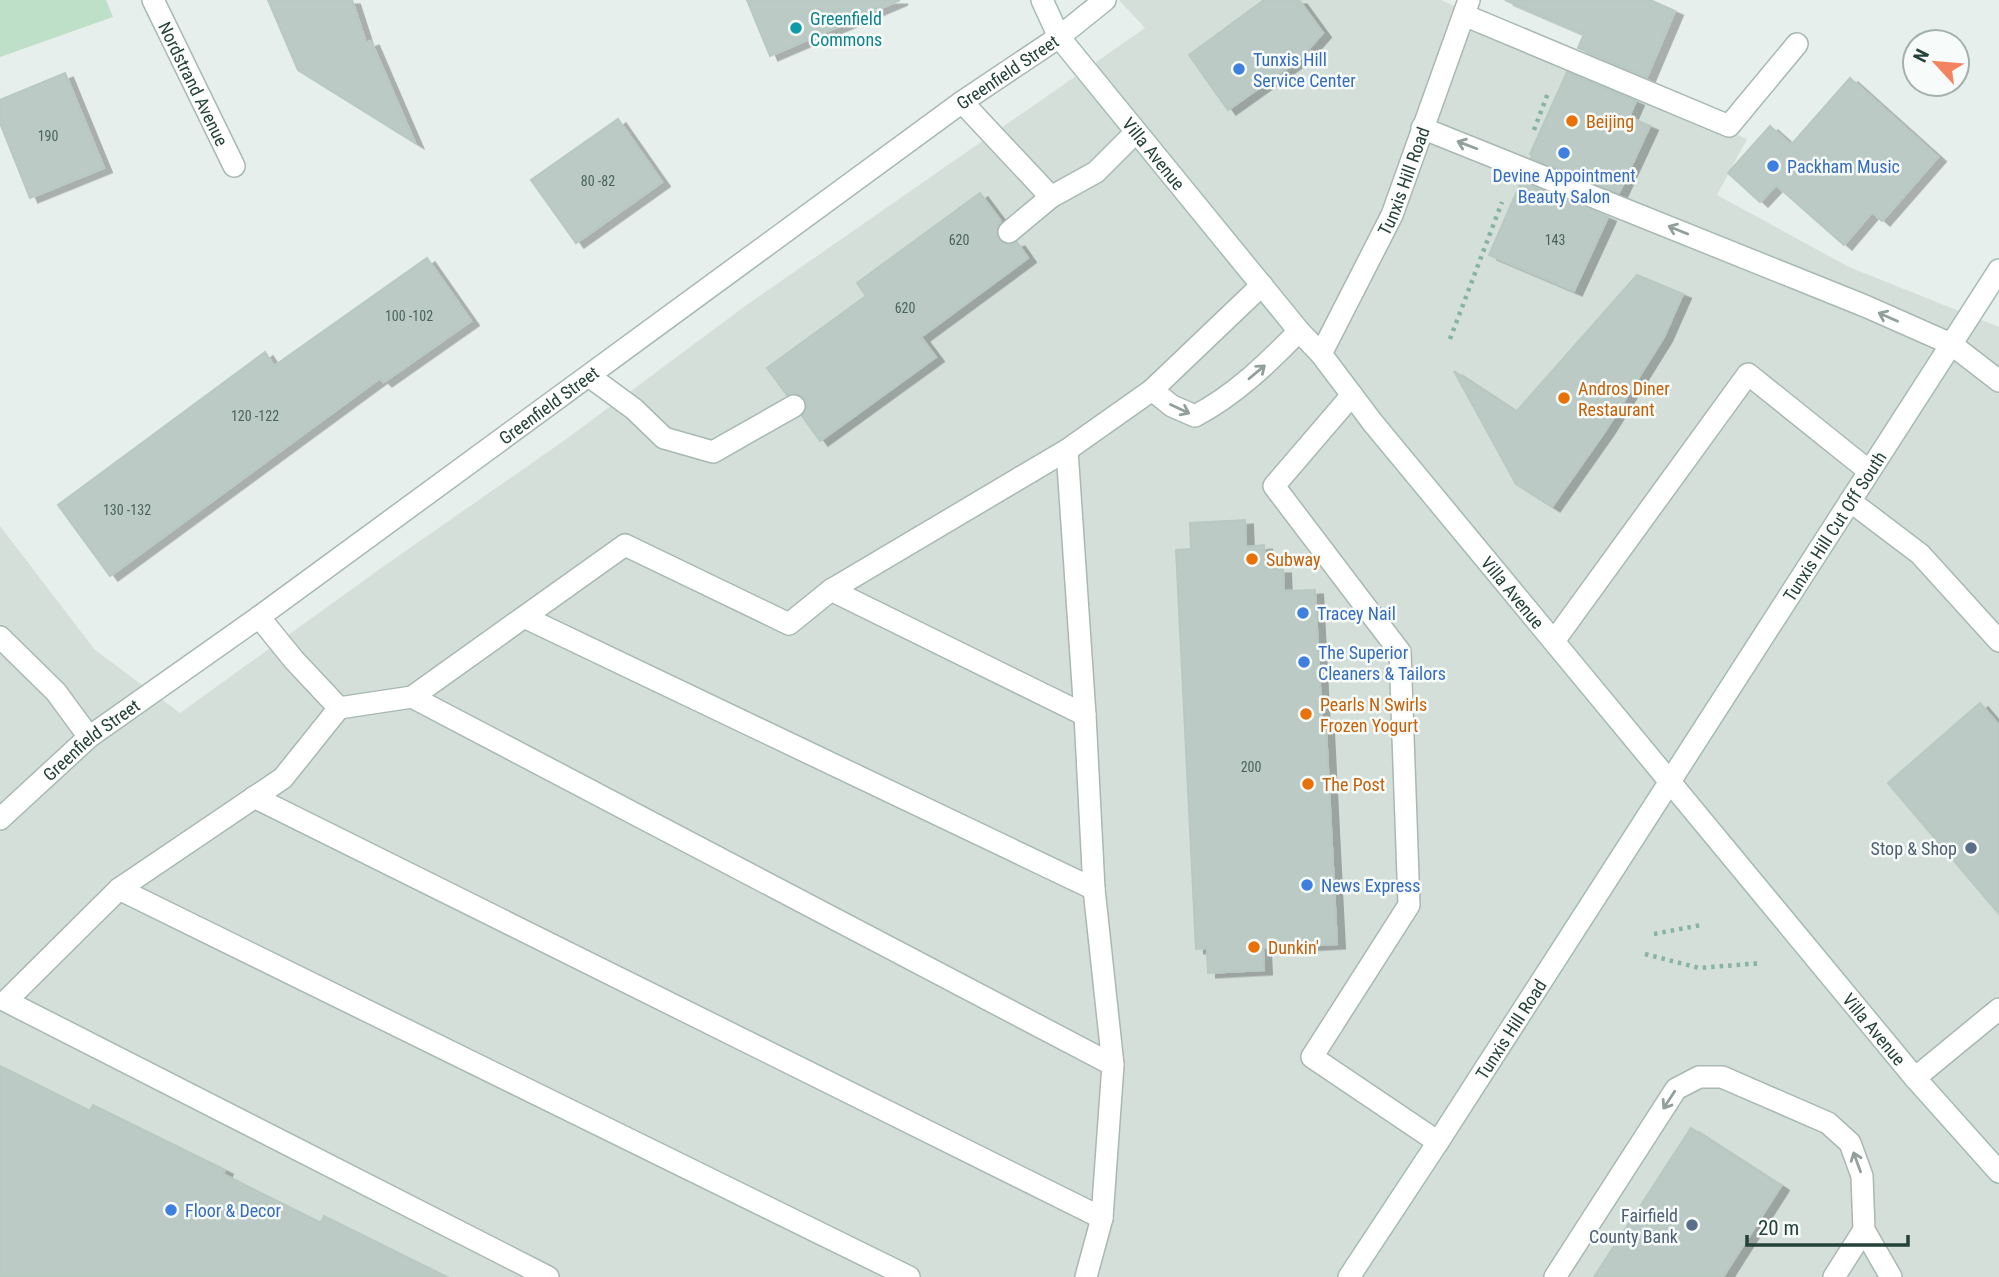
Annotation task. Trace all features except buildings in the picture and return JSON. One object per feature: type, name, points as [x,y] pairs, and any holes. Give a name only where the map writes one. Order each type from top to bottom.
[{"type":"main road","name":"Nordstrand Avenue","points":[[153,0],[234,166]]},
{"type":"main road","name":"Villa Avenue","points":[[1041,0],[1059,37],[1136,132],[1915,1078],[1999,1172]]},
{"type":"main road","name":"Greenfield Street","points":[[0,819],[89,737],[260,617],[962,102],[1059,37],[1105,0]]},
{"type":"main road","points":[[1466,7],[1729,126],[1797,44]]},
{"type":"main road","name":"Tunxis Hill Road","points":[[1321,354],[1392,215],[1466,7]]},
{"type":"main road","points":[[962,102],[1051,197]]},
{"type":"main road","points":[[1422,128],[1852,301],[1951,344],[1999,382]]},
{"type":"main road","points":[[1009,232],[1051,197],[1096,172],[1136,132]]},
{"type":"main road","name":"Tunxis Hill Cut Off South","points":[[1670,781],[1999,270]]},
{"type":"main road","points":[[548,1277],[3,1000],[119,889],[283,778],[339,708],[412,696],[625,545],[789,625],[831,590],[1068,450],[1152,390],[1262,285]]},
{"type":"main road","points":[[1152,390],[1172,406],[1195,416],[1210,408],[1260,370],[1299,331]]},
{"type":"main road","points":[[1554,641],[1748,374],[1869,471]]},
{"type":"main road","points":[[589,376],[634,409],[664,438],[713,453],[794,406]]},
{"type":"main road","points":[[1352,395],[1275,486],[1400,652],[1409,905],[1312,1057],[1438,1142]]},
{"type":"main road","points":[[1068,450],[1094,890],[1113,1065],[1102,1218],[1086,1277]]},
{"type":"main road","points":[[1850,501],[1927,561],[1999,641]]},
{"type":"main road","points":[[831,590],[1085,715]]},
{"type":"main road","points":[[260,617],[294,660],[339,708]]},
{"type":"main road","points":[[524,617],[1094,890]]},
{"type":"main road","points":[[0,637],[56,692],[89,737]]},
{"type":"main road","points":[[412,696],[1113,1065]]},
{"type":"main road","name":"Tunxis Hill Road","points":[[1349,1277],[1670,781]]},
{"type":"main road","points":[[254,797],[1102,1218]]},
{"type":"main road","points":[[119,889],[909,1277]]},
{"type":"main road","points":[[1915,1078],[1999,1009]]},
{"type":"main road","points":[[1555,1277],[1676,1089],[1699,1077],[1722,1077],[1828,1123],[1850,1143],[1862,1176],[1864,1230],[1892,1277]]},
{"type":"main road","points":[[1833,1277],[1864,1230]]},
{"type":"path","points":[[1654,933],[1701,925]]},
{"type":"path","points":[[1645,954],[1699,968],[1762,963]]},
{"type":"shaded area","points":[[1119,0],[1441,0],[1747,139],[1717,195],[1849,267],[1999,327],[1999,1277],[0,1277],[0,526],[95,650],[180,713],[565,440],[748,304],[1145,28]]},
{"type":"green space","points":[[0,0],[106,0],[113,17],[0,57]]},
{"type":"place","name":"Greenfield Commons","points":[[796,28]]},
{"type":"place","name":"Tunxis Hill Service Center","points":[[1239,69]]},
{"type":"place","name":"Beijing","points":[[1572,121]]},
{"type":"place","name":"Devine Appointment Beauty Salon","points":[[1564,153]]},
{"type":"place","name":"Packham Music","points":[[1773,166]]},
{"type":"place","name":"Andros Diner Restaurant","points":[[1564,398]]},
{"type":"place","name":"Subway","points":[[1252,559]]},
{"type":"place","name":"Tracey Nail","points":[[1303,613]]},
{"type":"place","name":"The Superior Cleaners & Tailors","points":[[1304,662]]},
{"type":"place","name":"Pearls N Swirls Frozen Yogurt","points":[[1306,714]]},
{"type":"place","name":"The Post","points":[[1308,784]]},
{"type":"place","name":"Stop & Shop","points":[[1971,848]]},
{"type":"place","name":"News Express","points":[[1307,885]]},
{"type":"place","name":"Dunkin'","points":[[1254,947]]},
{"type":"place","name":"Floor & Decor","points":[[171,1210]]},
{"type":"place","name":"Fairfield County Bank","points":[[1692,1225]]}]
